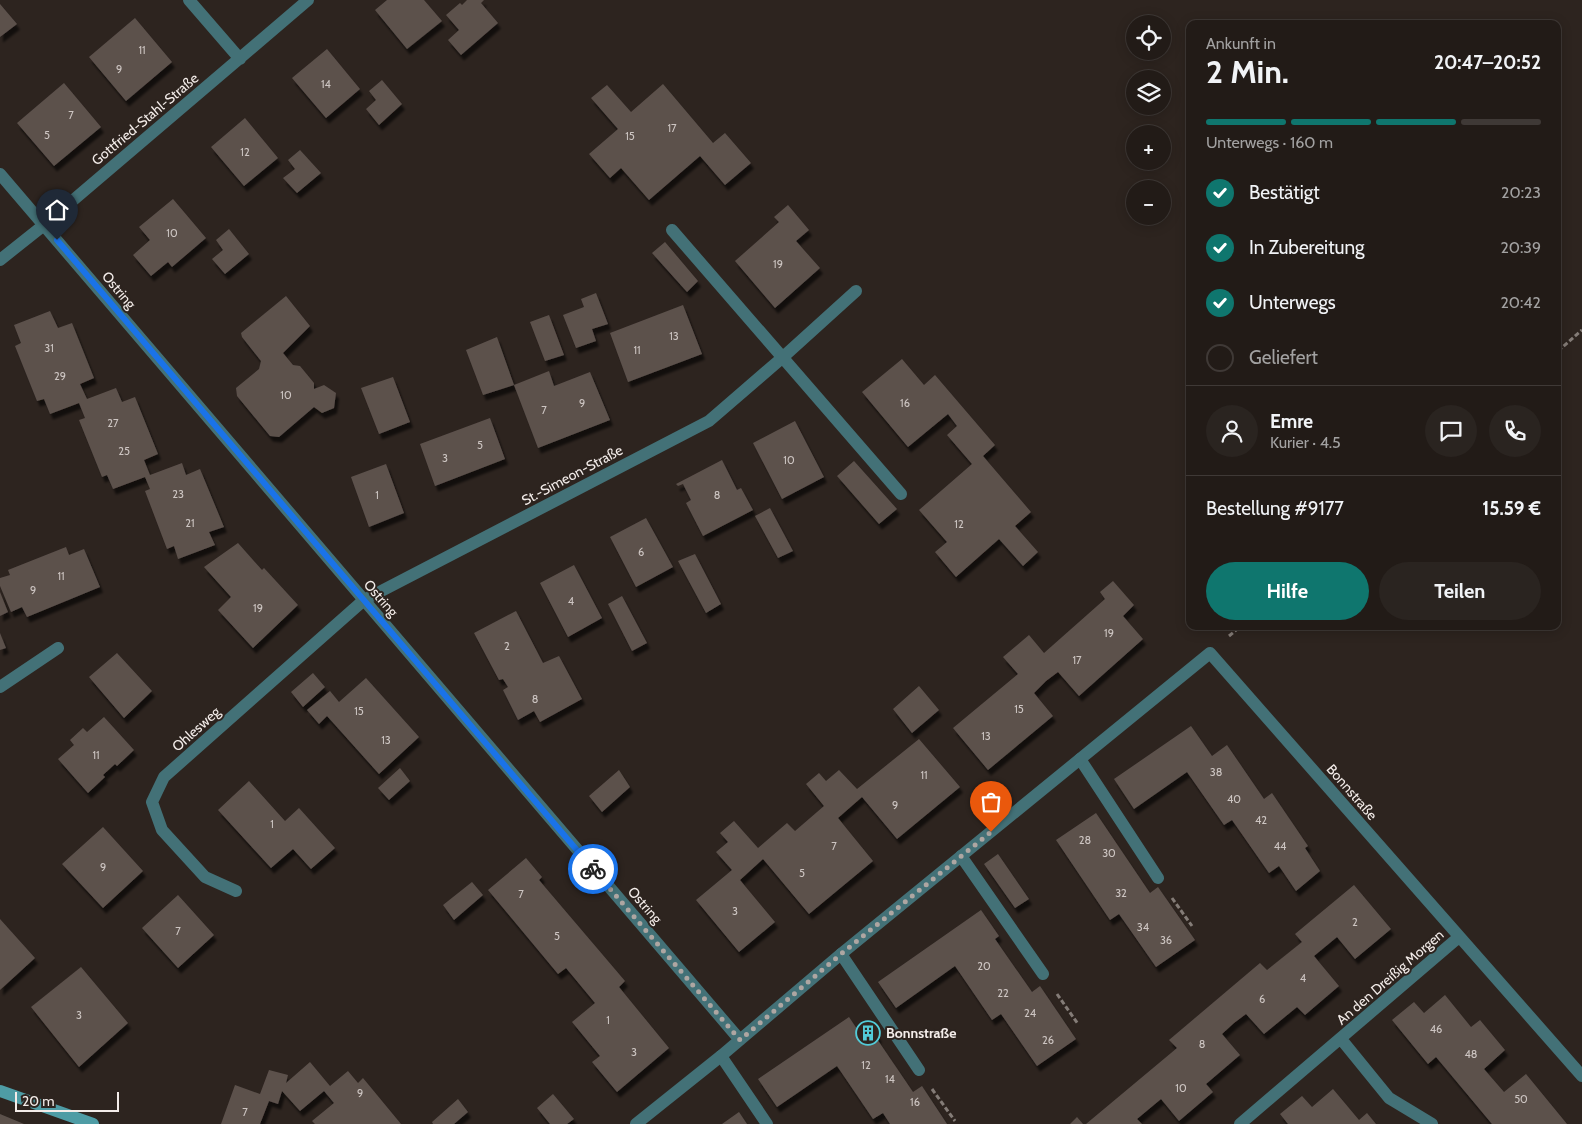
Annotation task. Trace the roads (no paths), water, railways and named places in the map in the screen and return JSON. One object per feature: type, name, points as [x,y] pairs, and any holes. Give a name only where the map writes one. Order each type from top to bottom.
[{"type":"main road","points":[[0,1091],[93,1124]]},
{"type":"street","points":[[189,0],[240,58]]},
{"type":"street","name":"Gottfried-Stahl-Straße","points":[[0,260],[44,225],[308,0]]},
{"type":"street","name":"Ostring","points":[[0,174],[740,1040]]},
{"type":"street","points":[[672,230],[901,494]]},
{"type":"street","name":"St.-Simeon-Straße","points":[[364,600],[709,421],[856,291]]},
{"type":"street","name":"Ohlesweg","points":[[236,891],[205,877],[162,830],[152,802],[164,777],[364,600]]},
{"type":"street","points":[[0,687],[58,648]]},
{"type":"street","name":"Bonnstraße","points":[[636,1124],[1210,653],[1582,1076]]},
{"type":"street","points":[[1080,759],[1158,878]]},
{"type":"street","points":[[961,856],[1043,974]]},
{"type":"street","name":"An den Dreißig Morgen","points":[[1240,1124],[1459,937]]},
{"type":"street","points":[[841,954],[919,1070]]},
{"type":"street","name":"An den Dreißig Morgen","points":[[1341,1039],[1389,1098],[1432,1124]]},
{"type":"street","points":[[721,1056],[767,1124]]},
{"type":"place","name":"Bonnstraße","points":[[868,1033]]}]
